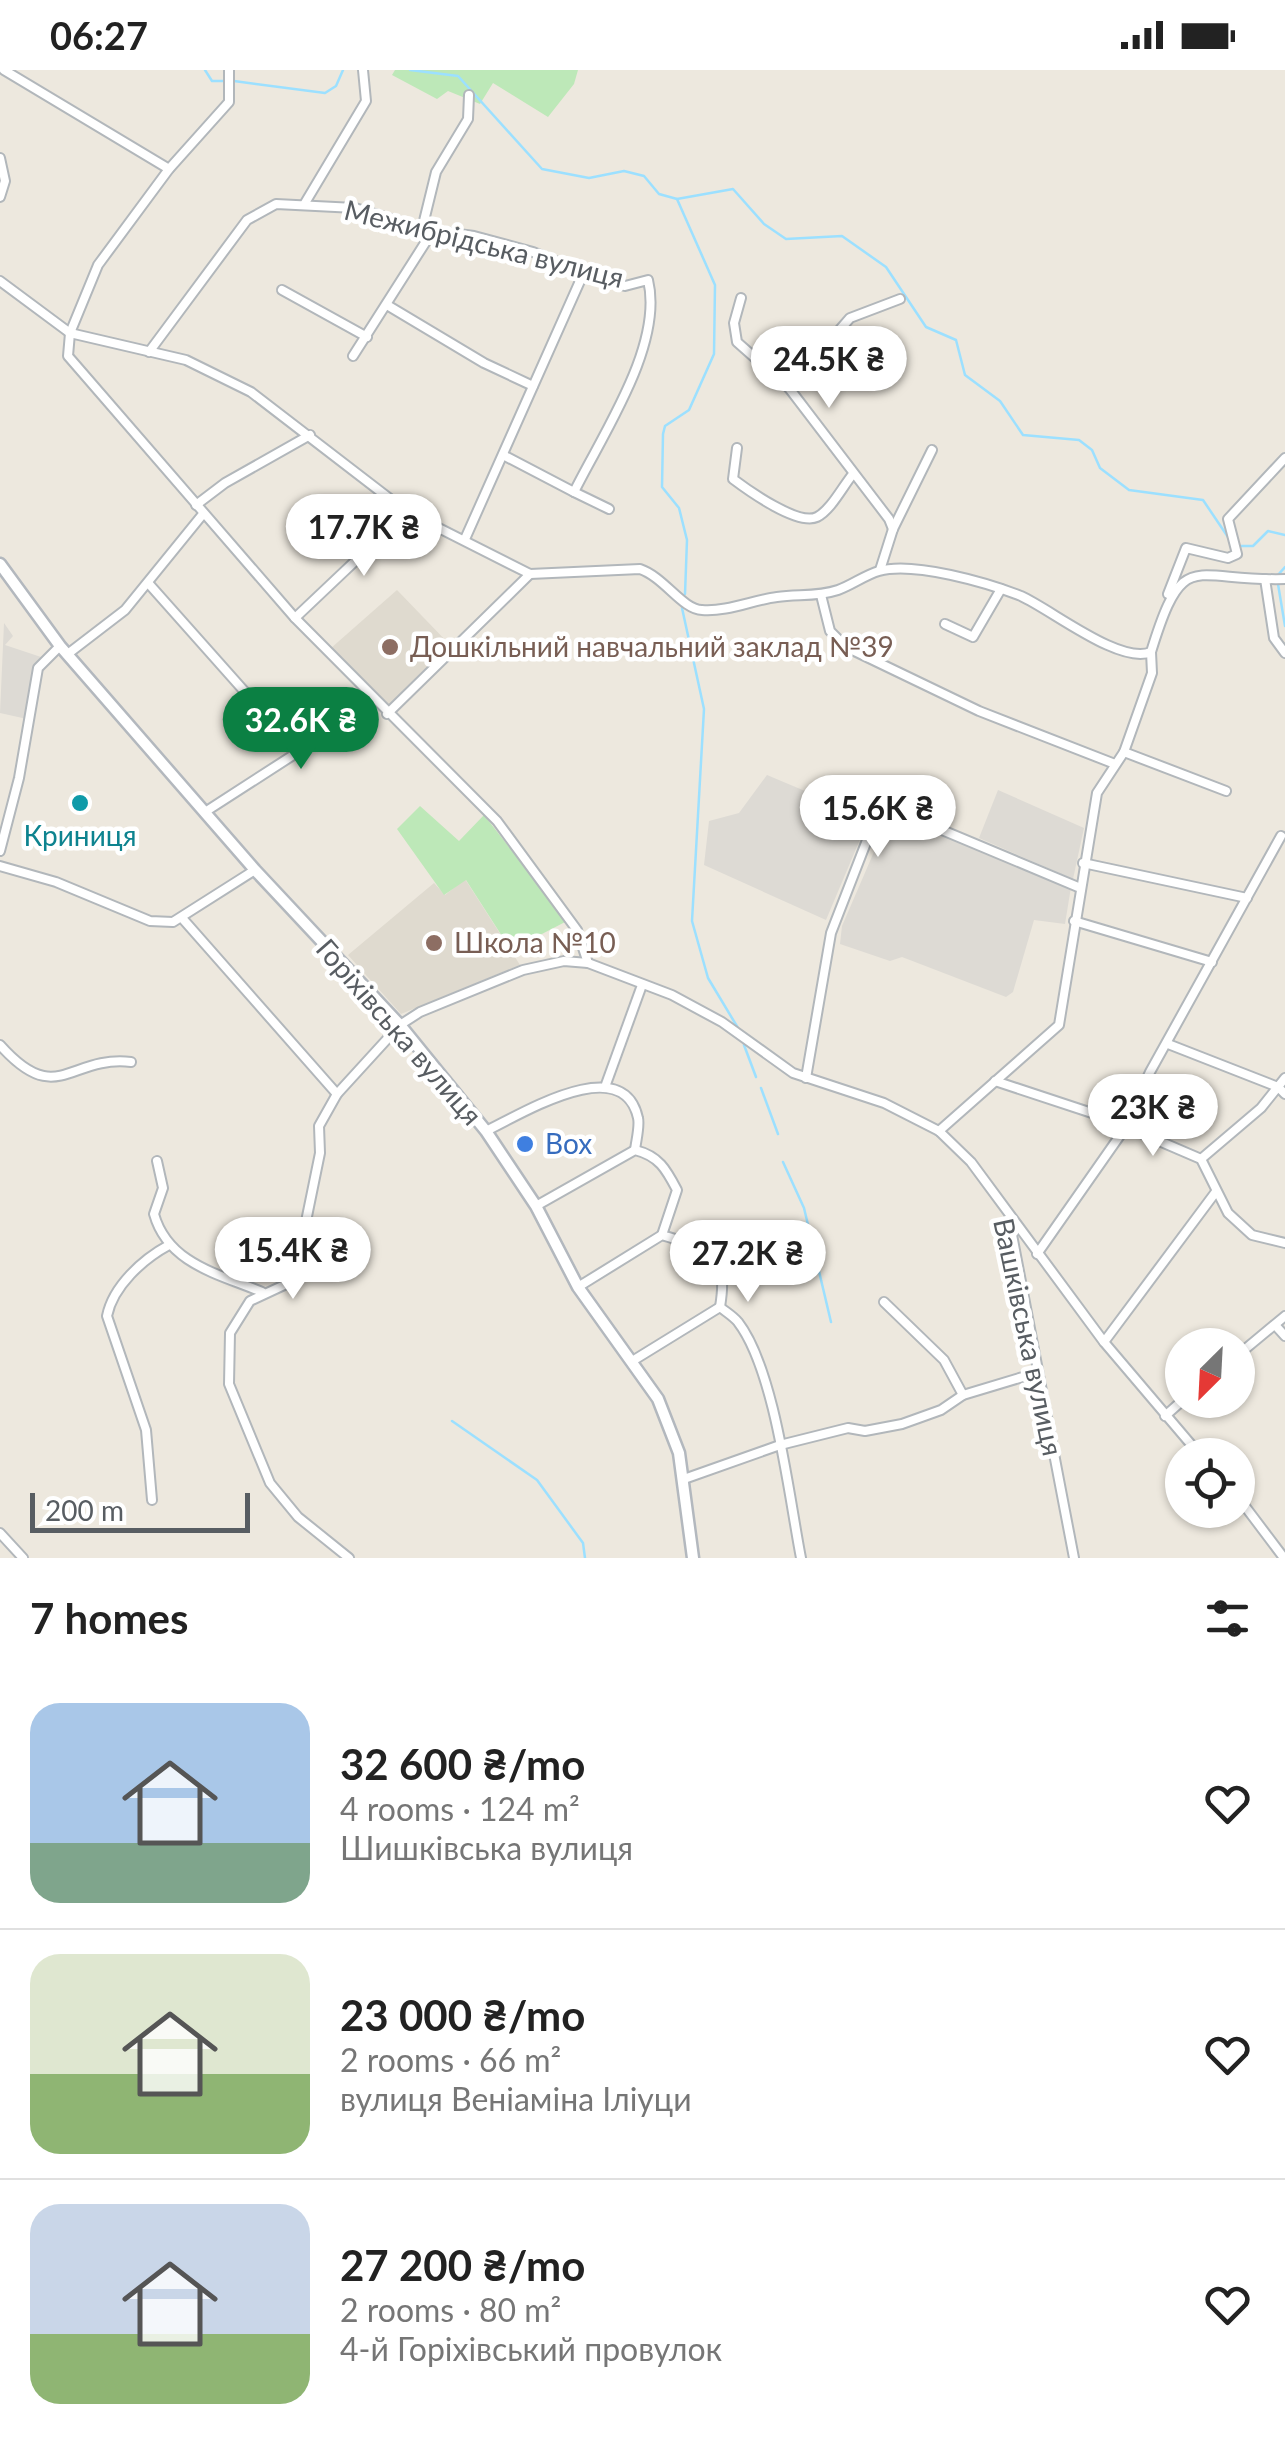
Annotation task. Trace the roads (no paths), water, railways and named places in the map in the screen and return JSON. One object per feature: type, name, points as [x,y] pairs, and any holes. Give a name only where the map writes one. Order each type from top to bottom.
[{"type":"street","points":[[4,70],[169,168]]},
{"type":"street","points":[[305,203],[366,100],[363,70]]},
{"type":"street","points":[[229,77],[229,102],[169,168],[89,279],[66,348],[74,365],[295,618],[368,697],[497,821],[577,930],[588,963]]},
{"type":"street","points":[[353,356],[425,243],[436,172],[468,119],[469,95]]},
{"type":"street","points":[[0,158],[5,181],[0,197]]},
{"type":"street","name":"Межибрідська вулиця","points":[[149,352],[247,220],[276,204],[355,208],[424,230],[474,236],[625,286],[648,280],[650,327],[629,382],[574,492]]},
{"type":"street","points":[[465,539],[584,272]]},
{"type":"street","points":[[0,281],[70,333],[149,352],[220,375],[310,435],[407,512],[530,574],[640,569],[658,574],[686,603],[701,610],[778,596],[821,595],[880,570],[911,568],[1001,589],[1042,606],[1120,651],[1141,656],[1151,652]]},
{"type":"street","points":[[282,290],[367,336]]},
{"type":"street","points":[[741,298],[734,322],[737,342],[788,388],[889,518],[892,529]]},
{"type":"street","points":[[788,388],[850,318],[900,299]]},
{"type":"street","points":[[387,304],[484,363],[533,386]]},
{"type":"street","points":[[196,505],[226,483],[310,435]]},
{"type":"street","points":[[738,448],[733,479],[784,511],[807,518],[821,514],[852,474]]},
{"type":"street","points":[[880,570],[892,529],[932,450]]},
{"type":"street","points":[[502,454],[610,509]]},
{"type":"street","points":[[939,1131],[1059,1025],[1078,887],[1097,794],[1124,752],[1152,674],[1151,652],[1172,576],[1186,548],[1228,558],[1238,547],[1228,519],[1285,458]]},
{"type":"street","points":[[295,618],[407,512]]},
{"type":"street","points":[[0,851],[17,788],[38,668],[124,610],[203,514]]},
{"type":"street","name":"Горіхівська вулиця","points":[[0,564],[65,650],[255,870],[400,1025],[486,1131],[536,1206],[578,1287],[634,1360],[673,1431],[684,1479],[693,1558]]},
{"type":"street","points":[[387,714],[530,574]]},
{"type":"street","points":[[1167,599],[1183,581],[1203,574],[1285,579]]},
{"type":"street","points":[[1268,579],[1274,638],[1285,653]]},
{"type":"street","points":[[149,584],[245,692],[230,716],[234,725]]},
{"type":"street","points":[[945,624],[974,637],[1001,589]]},
{"type":"street","points":[[821,595],[830,631],[846,647],[997,719],[1115,764]]},
{"type":"street","points":[[205,812],[346,720],[368,697]]},
{"type":"street","points":[[1124,752],[1226,791]]},
{"type":"street","points":[[806,1078],[831,933],[876,817],[887,806],[1078,887]]},
{"type":"street","points":[[1036,1254],[1124,1126],[1281,836]]},
{"type":"street","points":[[1082,863],[1247,898]]},
{"type":"street","points":[[0,866],[56,882],[150,920],[174,922],[255,870]]},
{"type":"street","points":[[182,918],[337,1094]]},
{"type":"street","points":[[1074,921],[1212,962]]},
{"type":"street","name":"Вашківська вулиця","points":[[400,1025],[420,1012],[523,970],[564,961],[588,963],[700,1008],[775,1064],[884,1103],[939,1131],[970,1162],[1008,1216],[1074,1558]]},
{"type":"street","points":[[605,1087],[642,986]]},
{"type":"street","points":[[349,1558],[278,1496],[229,1384],[230,1333],[250,1301],[262,1292],[295,1280],[302,1271],[306,1258],[302,1236],[320,1153],[318,1126],[337,1094],[400,1025]]},
{"type":"street","points":[[0,1044],[22,1068],[43,1077],[115,1061],[131,1062]]},
{"type":"street","points":[[1168,1044],[1282,1090]]},
{"type":"street","points":[[1201,1159],[1282,1090],[1285,1078]]},
{"type":"street","points":[[995,1081],[1124,1126],[1201,1159],[1210,1170],[1215,1192],[1252,1235],[1285,1243]]},
{"type":"street","points":[[486,1131],[566,1094],[605,1087],[624,1095],[638,1118],[635,1150]]},
{"type":"street","points":[[536,1206],[635,1150],[651,1154],[665,1166],[677,1190],[662,1235],[578,1287]]},
{"type":"street","points":[[157,1161],[163,1188],[154,1214],[169,1245],[197,1266],[262,1292]]},
{"type":"street","points":[[1104,1342],[1215,1192]]},
{"type":"street","points":[[1008,1216],[1104,1342],[1184,1438]]},
{"type":"street","points":[[662,1235],[705,1250],[718,1260],[724,1271],[720,1307]]},
{"type":"street","points":[[152,1500],[146,1430],[106,1316],[130,1276],[149,1256],[169,1245]]},
{"type":"street","points":[[884,1302],[944,1360],[964,1395]]},
{"type":"street","points":[[634,1360],[720,1307]]},
{"type":"street","points":[[720,1307],[737,1320],[752,1348],[780,1445],[801,1558]]},
{"type":"street","points":[[1255,1340],[1285,1316]]},
{"type":"street","points":[[1274,1324],[1285,1336]]},
{"type":"street","points":[[684,1479],[780,1445],[848,1428],[902,1424],[941,1410],[964,1395],[1036,1373]]},
{"type":"street","points":[[1255,1520],[1284,1558]]},
{"type":"street","points":[[0,1533],[23,1558]]},
{"type":"waterway","points":[[205,70],[212,81],[226,81]]},
{"type":"waterway","points":[[234,81],[325,93],[336,86],[343,70]]},
{"type":"waterway","points":[[410,70],[458,76],[542,169],[589,178],[624,171],[644,176],[659,194],[677,199],[733,189],[764,224],[786,239],[842,236],[886,267],[926,327],[956,340],[965,375],[1000,401],[1023,435],[1079,440],[1092,450],[1100,468],[1129,490],[1203,500],[1232,543]]},
{"type":"waterway","points":[[677,199],[715,285],[714,354],[689,410],[665,426],[663,434],[662,487],[679,508],[687,540],[685,594]]},
{"type":"waterway","points":[[1239,546],[1253,546],[1268,531],[1285,535]]},
{"type":"waterway","points":[[1277,576],[1285,567]]},
{"type":"waterway","points":[[1278,584],[1285,626]]},
{"type":"waterway","points":[[682,608],[704,709],[692,921],[708,978],[738,1028]]},
{"type":"waterway","points":[[744,1045],[756,1077]]},
{"type":"waterway","points":[[761,1088],[778,1134]]},
{"type":"waterway","points":[[783,1162],[804,1208],[831,1322]]},
{"type":"waterway","points":[[452,1421],[537,1480],[583,1543],[585,1558]]},
{"type":"place","name":"Дошкільний навчальний заклад №39","points":[[390,647]]},
{"type":"place","name":"Криниця","points":[[80,803]]},
{"type":"place","name":"Школа №10","points":[[434,943]]},
{"type":"place","name":"Box","points":[[525,1144]]}]
